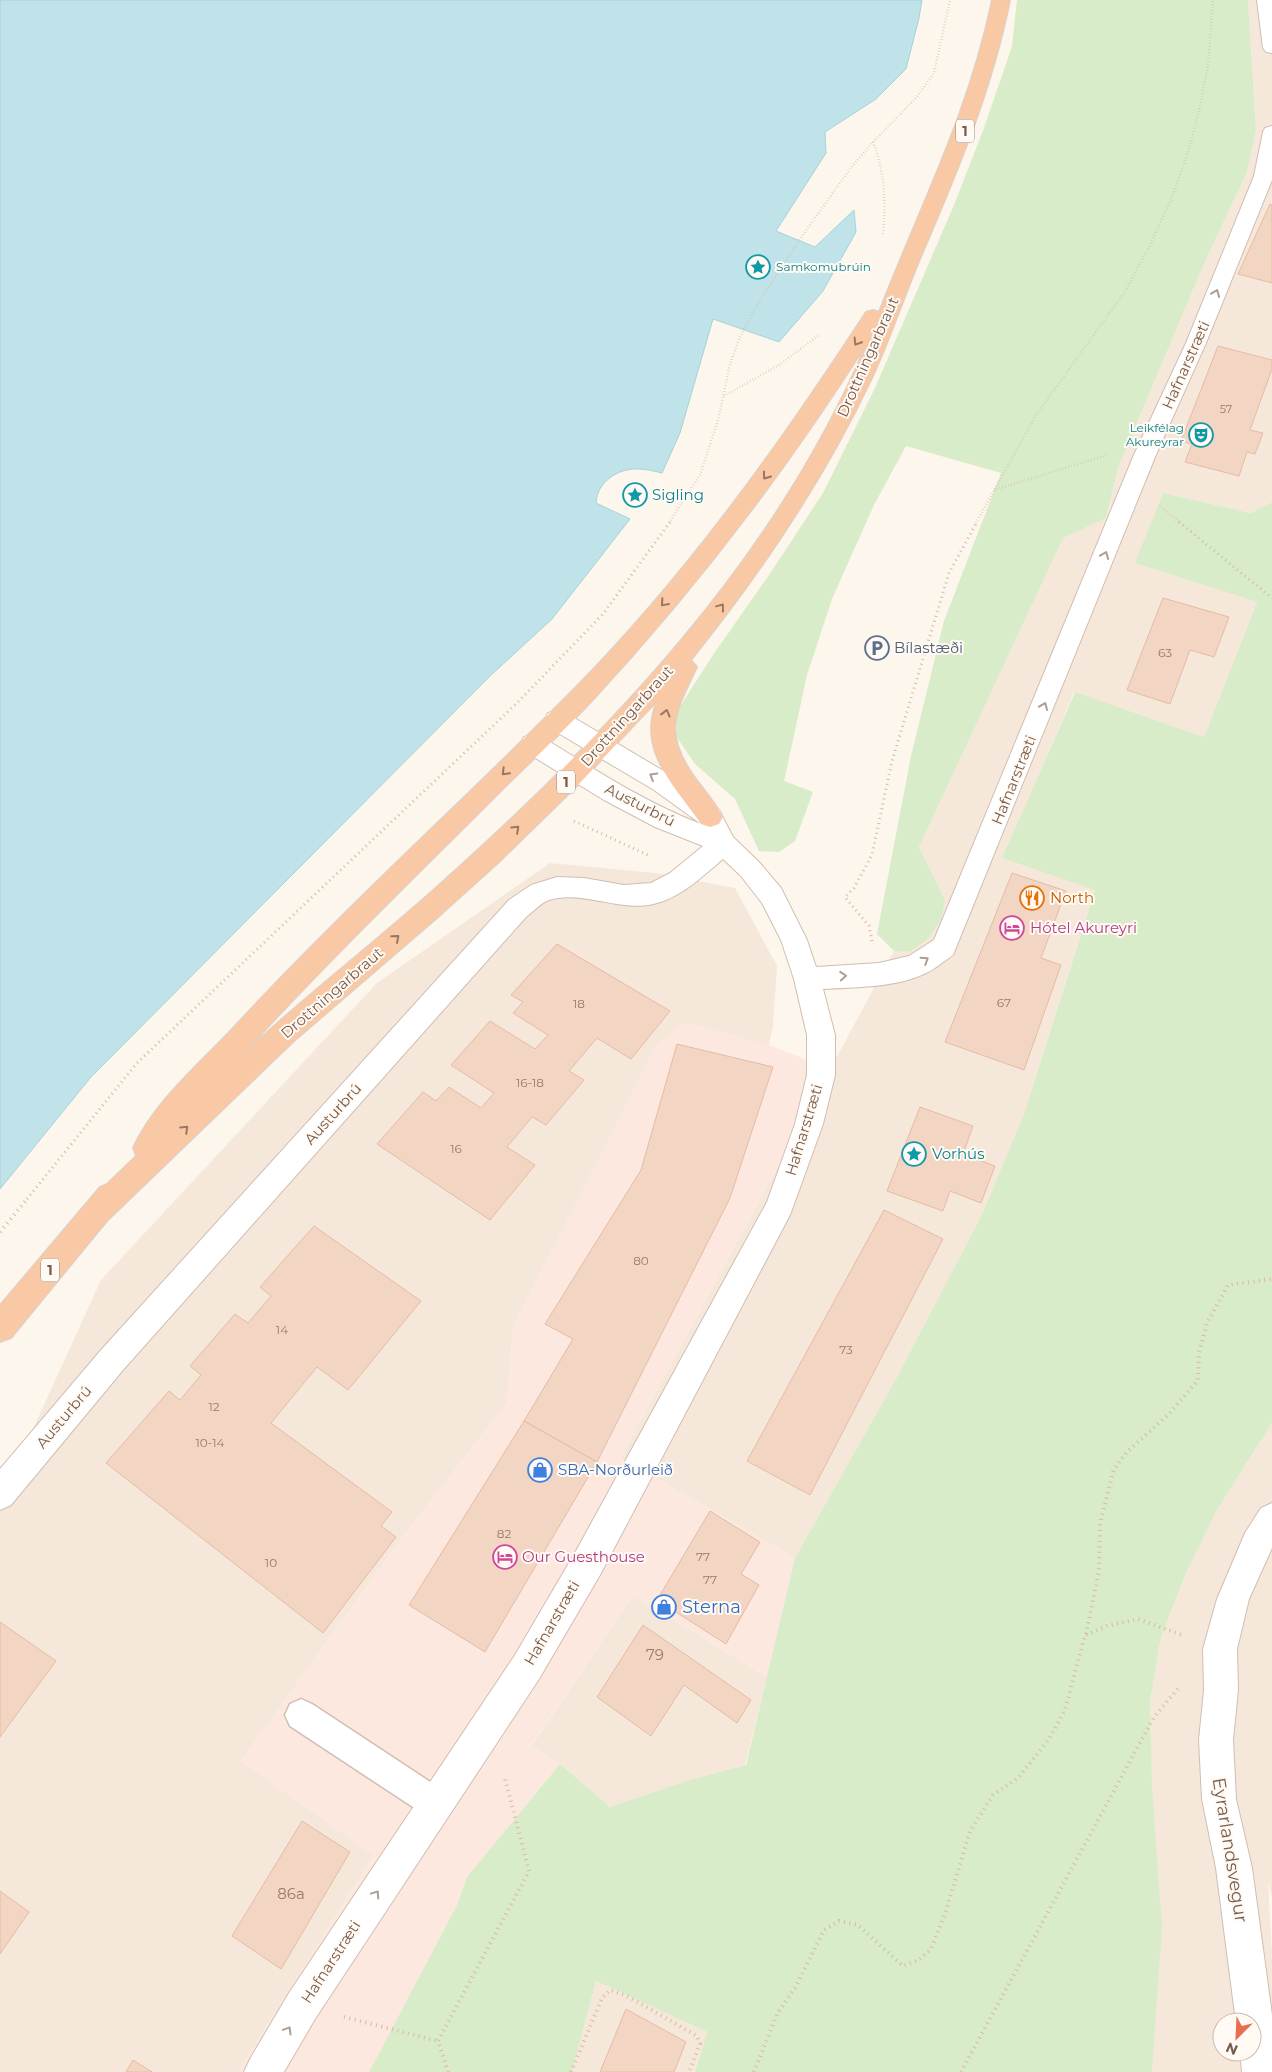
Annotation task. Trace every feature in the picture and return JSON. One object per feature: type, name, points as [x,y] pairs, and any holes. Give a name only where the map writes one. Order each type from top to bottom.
[{"type":"highway","name":"Drottningarbraut","points":[[99,1212],[285,1033],[447,894],[577,771],[637,708],[700,634],[755,560],[792,504],[836,429],[864,374],[982,84],[1001,0]]},
{"type":"highway","name":"Drottningarbraut","points":[[0,1328],[99,1212],[174,1110],[287,988],[613,662],[710,549],[760,484],[833,380],[911,256]]},
{"type":"highway","points":[[700,634],[667,706],[662,728],[665,747],[674,765],[710,817]]},
{"type":"street","points":[[1266,0],[1272,48]]},
{"type":"street","name":"Hafnarstræti","points":[[263,2072],[302,2006],[526,1668],[588,1563],[706,1347],[780,1206],[809,1124],[820,1075],[821,1035],[807,979],[879,974],[916,966],[944,947],[1128,498],[1196,343],[1264,176],[1272,132]]},
{"type":"street","name":"Austurbrú","points":[[557,720],[663,782],[710,817],[724,844],[750,869],[772,896],[794,940],[807,979]]},
{"type":"street","name":"Austurbrú","points":[[533,744],[613,793],[664,820],[724,844]]},
{"type":"street","name":"Austurbrú","points":[[0,1494],[112,1360],[518,908],[544,891],[574,887],[621,895],[652,894],[674,883],[724,844]]},
{"type":"street","name":"Eyrarlandsvegur","points":[[1261,2072],[1234,1868],[1219,1798],[1216,1740],[1221,1690],[1220,1649],[1234,1599],[1256,1544],[1272,1519]]},
{"type":"lane","points":[[300,1715],[436,1804]]},
{"type":"path","points":[[0,1232],[137,1062],[516,704],[603,614],[670,522],[700,475],[718,420],[730,364],[740,337],[755,308],[835,189],[872,142],[916,98],[934,73],[950,0]]},
{"type":"path","points":[[879,974],[869,926],[845,896],[854,888],[872,855],[892,760],[949,573],[1036,415],[1124,293],[1148,249],[1171,200],[1199,112],[1208,66],[1213,0]]},
{"type":"path","points":[[872,142],[882,166],[886,194],[882,241]]},
{"type":"path","points":[[723,396],[779,365],[821,333]]},
{"type":"path","points":[[993,490],[1112,453]]},
{"type":"path","points":[[1128,498],[1161,507],[1223,560],[1272,598]]},
{"type":"path","points":[[571,819],[636,848],[682,876]]},
{"type":"path","points":[[754,2072],[777,2014],[795,1988],[824,1930],[839,1922],[858,1925],[904,1966],[919,1960],[931,1949],[946,1911],[970,1831],[993,1795],[1018,1778],[1049,1739],[1065,1710],[1099,1572],[1100,1524],[1114,1470],[1128,1452],[1169,1414],[1198,1380],[1199,1352],[1207,1323],[1228,1285],[1272,1279]]},
{"type":"path","points":[[1085,1635],[1108,1626],[1138,1619],[1220,1649]]},
{"type":"path","points":[[961,2072],[1154,1717],[1182,1683],[1221,1690]]},
{"type":"path","points":[[448,2072],[438,2041],[529,1871],[504,1776]]},
{"type":"path","points":[[571,2072],[602,1998],[610,1990],[627,1996],[697,2036],[700,2044],[689,2072]]},
{"type":"path","points":[[374,2024],[438,2041]]},
{"type":"shaded area","points":[[1248,0],[1272,0],[1272,502],[1251,513],[1163,493],[1136,563],[1257,602],[1204,737],[1074,692],[1003,858],[1095,889],[1025,1111],[982,1216],[897,1377],[795,1558],[620,1458],[894,951],[911,951],[929,938],[945,900],[919,847],[1063,537],[1106,518],[1118,468],[1203,266],[1247,172],[1256,130]]},
{"type":"shaded area","points":[[550,863],[655,873],[735,888],[777,966],[773,1026],[769,1045],[683,1023],[513,1326],[507,1403],[398,1543],[241,1761],[374,1855],[238,2072],[0,2072],[0,1501],[101,1280],[377,983]]},
{"type":"shaded area","points":[[683,1023],[769,1045],[830,1069],[620,1458],[795,1558],[767,1677],[633,1595],[531,1745],[560,1764],[467,1877],[457,1905],[369,2072],[238,2072],[373,1855],[241,1761],[398,1543],[507,1403],[513,1326],[656,1045]]},
{"type":"shaded area","points":[[1272,1423],[1272,1898],[1268,1881],[1272,1953],[1272,2072],[877,2072],[1151,1751],[1150,1702],[1161,1637],[1186,1573],[1217,1510]]},
{"type":"shaded area","points":[[633,1595],[767,1677],[745,1765],[610,1807],[560,1764],[531,1746]]},
{"type":"shaded area","points":[[596,1981],[707,2032],[695,2072],[572,2072]]},
{"type":"green space","points":[[1017,0],[1248,0],[1256,130],[1247,172],[1203,266],[1118,468],[1106,518],[1063,538],[919,847],[945,900],[941,919],[929,938],[911,951],[894,951],[877,934],[911,756],[944,621],[1001,473],[906,446],[874,505],[832,599],[807,675],[784,781],[813,792],[795,841],[779,852],[759,851],[735,799],[695,764],[676,736],[677,711],[823,493],[875,388],[954,205],[984,128],[1012,46]]},
{"type":"green space","points":[[1163,493],[1251,513],[1272,502],[1272,1423],[1217,1510],[1186,1573],[1161,1637],[1150,1702],[1152,1788],[1162,1927],[1152,2072],[695,2072],[707,2032],[596,1981],[572,2072],[369,2072],[457,1905],[467,1877],[560,1764],[610,1807],[690,1780],[746,1765],[795,1558],[897,1377],[982,1215],[1025,1111],[1095,890],[1002,858],[1075,692],[1204,737],[1257,602],[1135,563]]},
{"type":"water","points":[[0,0],[922,0],[906,69],[876,99],[825,132],[826,153],[776,231],[815,247],[854,210],[856,232],[823,291],[779,342],[713,319],[680,433],[662,473],[644,469],[630,469],[616,474],[604,483],[597,495],[596,503],[630,519],[552,619],[489,677],[91,1077],[0,1189]]},
{"type":"building","points":[[1270,204],[1272,205],[1272,283],[1238,274]]},
{"type":"building","points":[[1218,346],[1272,360],[1272,369],[1250,430],[1263,433],[1255,454],[1247,452],[1239,476],[1185,462],[1192,444],[1181,441]]},
{"type":"building","points":[[1163,598],[1229,617],[1214,657],[1190,650],[1170,704],[1127,690]]},
{"type":"building","points":[[1012,873],[1066,891],[1041,958],[1061,965],[1024,1070],[945,1042]]},
{"type":"building","points":[[557,944],[670,1011],[631,1059],[597,1038],[569,1071],[584,1080],[546,1125],[532,1117],[507,1147],[535,1165],[490,1220],[377,1144],[423,1092],[436,1101],[449,1087],[481,1108],[494,1093],[451,1065],[490,1021],[535,1049],[548,1035],[513,1013],[523,1002],[511,995]]},
{"type":"building","points":[[677,1044],[773,1067],[730,1198],[597,1462],[524,1421],[573,1339],[545,1324],[641,1170]]},
{"type":"building","points":[[920,1107],[973,1126],[963,1154],[995,1166],[981,1203],[950,1191],[943,1211],[887,1191]]},
{"type":"building","points":[[884,1210],[943,1239],[810,1495],[747,1461]]},
{"type":"building","points":[[314,1226],[421,1301],[348,1390],[317,1367],[271,1423],[392,1512],[381,1526],[396,1537],[323,1633],[106,1463],[169,1391],[180,1400],[201,1375],[190,1366],[235,1314],[248,1323],[271,1296],[260,1287]]},
{"type":"building","points":[[524,1421],[597,1462],[485,1652],[409,1605]]},
{"type":"building","points":[[710,1511],[760,1542],[741,1574],[759,1585],[726,1644],[657,1600]]},
{"type":"building","points":[[0,1622],[56,1661],[0,1737]]},
{"type":"building","points":[[643,1625],[751,1700],[737,1723],[684,1685],[651,1736],[597,1697]]},
{"type":"building","points":[[302,1821],[350,1852],[281,1969],[232,1936]]},
{"type":"building","points":[[0,1891],[29,1912],[0,1954]]},
{"type":"building","points":[[626,2009],[686,2042],[674,2072],[600,2072]]},
{"type":"building","points":[[133,2060],[152,2072],[126,2072]]},
{"type":"place","name":"Samkomubrúin","points":[[758,267]]},
{"type":"place","name":"Leikfélag Akureyrar","points":[[1201,435]]},
{"type":"place","name":"Sigling","points":[[635,495]]},
{"type":"place","name":"Bílastæði","points":[[877,648]]},
{"type":"place","name":"North","points":[[1032,898]]},
{"type":"place","name":"Hótel Akureyri","points":[[1012,928]]},
{"type":"place","name":"Vorhús","points":[[914,1154]]},
{"type":"place","name":"SBA-Norðurleið","points":[[540,1470]]},
{"type":"place","name":"Our Guesthouse","points":[[505,1557]]},
{"type":"place","name":"Sterna","points":[[664,1607]]}]
